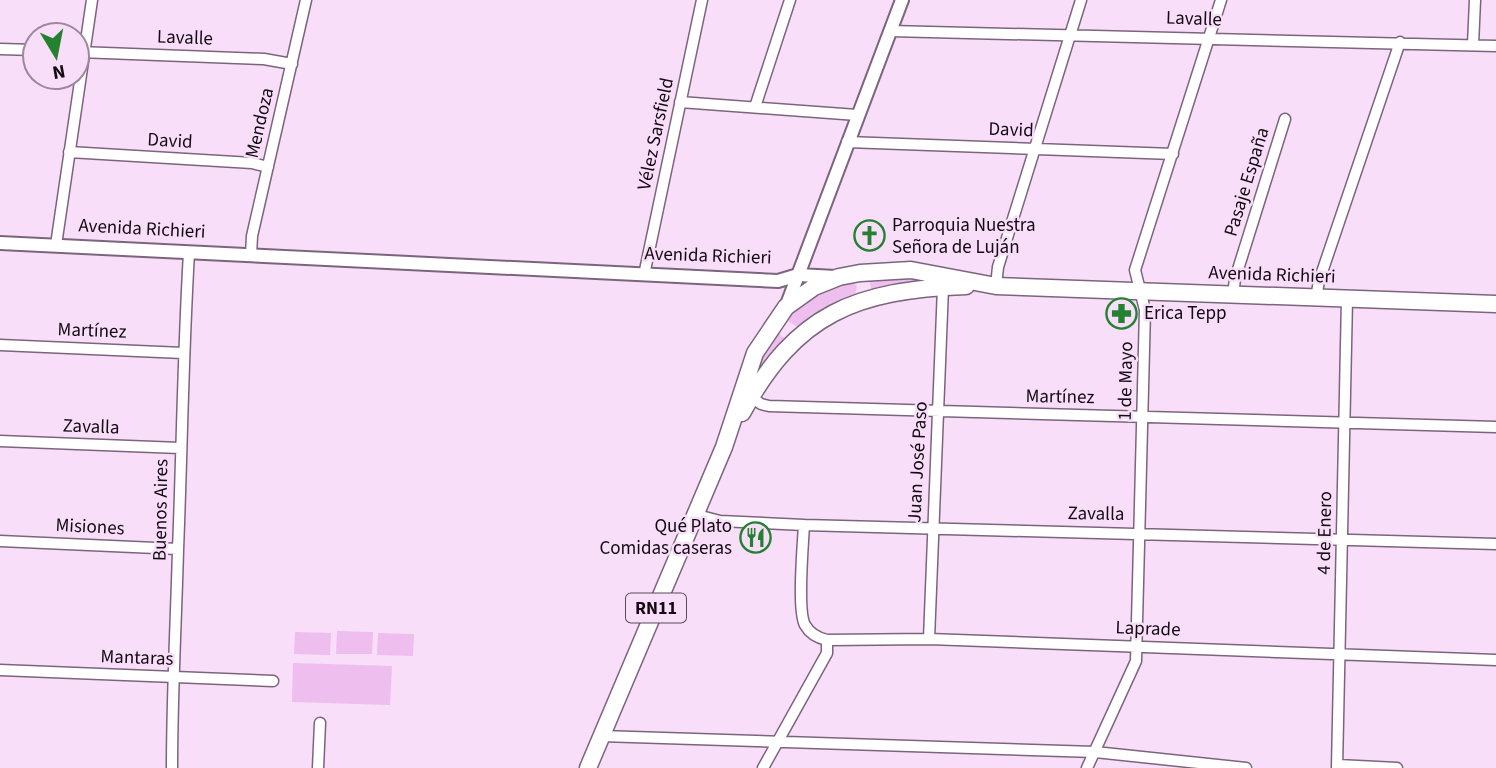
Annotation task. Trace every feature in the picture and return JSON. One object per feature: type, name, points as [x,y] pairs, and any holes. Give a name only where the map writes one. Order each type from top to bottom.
[{"type":"main road","name":"Avenida Richieri","points":[[839,277],[911,270],[993,286],[1496,304]]},
{"type":"main road","points":[[860,273],[867,284],[864,299]]},
{"type":"main road","name":"RN11","points":[[588,768],[724,447],[751,362],[783,310],[814,287],[839,277]]},
{"type":"main road","name":"RN11","points":[[724,447],[766,372],[800,334],[830,315],[864,299],[895,291],[993,286]]},
{"type":"main road","points":[[783,310],[780,321],[785,330],[800,334]]},
{"type":"street","points":[[87,21],[92,0]]},
{"type":"street","name":"Mendoza","points":[[251,255],[252,236],[306,0]]},
{"type":"street","name":"Vélez Sarsfield","points":[[644,275],[702,0]]},
{"type":"street","points":[[755,107],[790,0]]},
{"type":"street","points":[[783,310],[902,0]]},
{"type":"street","points":[[993,286],[1081,0]]},
{"type":"street","name":"1 de Mayo","points":[[1087,768],[1136,661],[1145,310],[1135,270],[1222,0]]},
{"type":"street","points":[[1473,45],[1475,0]]},
{"type":"street","name":"Lavalle","points":[[890,31],[1070,33],[1496,46]]},
{"type":"street","points":[[1316,298],[1319,281],[1401,43]]},
{"type":"street","points":[[0,49],[21,50]]},
{"type":"street","name":"Lavalle","points":[[91,52],[264,59],[292,64]]},
{"type":"street","points":[[56,245],[76,91]]},
{"type":"street","points":[[680,102],[857,115]]},
{"type":"street","name":"Pasaje España","points":[[1233,295],[1235,279],[1284,119]]},
{"type":"street","name":"David","points":[[847,142],[1173,155]]},
{"type":"street","name":"David","points":[[69,152],[252,163],[268,167]]},
{"type":"street","name":"Avenida Richieri","points":[[0,243],[778,281],[798,275],[839,277]]},
{"type":"street","name":"Buenos Aires","points":[[172,768],[172,677],[189,253]]},
{"type":"street","name":"Juan José Paso","points":[[929,639],[943,287]]},
{"type":"street","name":"4 de Enero","points":[[1338,767],[1347,299]]},
{"type":"street","name":"Martínez","points":[[0,345],[183,353]]},
{"type":"street","name":"Martínez","points":[[751,397],[769,406],[1496,428]]},
{"type":"street","name":"Zavalla","points":[[0,441],[180,448]]},
{"type":"street","name":"Zavalla","points":[[696,515],[720,521],[804,525],[1138,532],[1496,544]]},
{"type":"street","points":[[763,768],[827,653],[827,640],[817,638],[805,626],[802,617],[804,525]]},
{"type":"street","name":"Misiones","points":[[0,541],[178,549]]},
{"type":"street","name":"Laprade","points":[[827,640],[929,639],[1496,660]]},
{"type":"street","name":"Mantaras","points":[[0,670],[273,681]]},
{"type":"street","points":[[318,768],[320,723]]},
{"type":"street","points":[[601,736],[1095,752],[1246,768]]},
{"type":"street","points":[[1338,767],[1397,768]]},
{"type":"shaded area","points":[[868,277],[942,278],[872,291]]},
{"type":"shaded area","points":[[848,280],[857,286],[854,298],[799,328],[788,321],[787,315],[812,294]]},
{"type":"shaded area","points":[[776,328],[781,336],[788,340],[757,374],[755,372],[765,345]]},
{"type":"shaded area","points":[[337,631],[373,632],[372,654],[336,654]]},
{"type":"shaded area","points":[[295,632],[331,633],[330,655],[294,654]]},
{"type":"shaded area","points":[[378,633],[414,634],[413,656],[377,655]]},
{"type":"shaded area","points":[[293,663],[392,666],[390,705],[292,702]]},
{"type":"place","name":"Parroquia Nuestra Señora de Luján","points":[[869,236]]},
{"type":"place","name":"Erica Tepp","points":[[1121,313]]},
{"type":"place","name":"Qué Plato Comidas caseras","points":[[755,537]]}]
